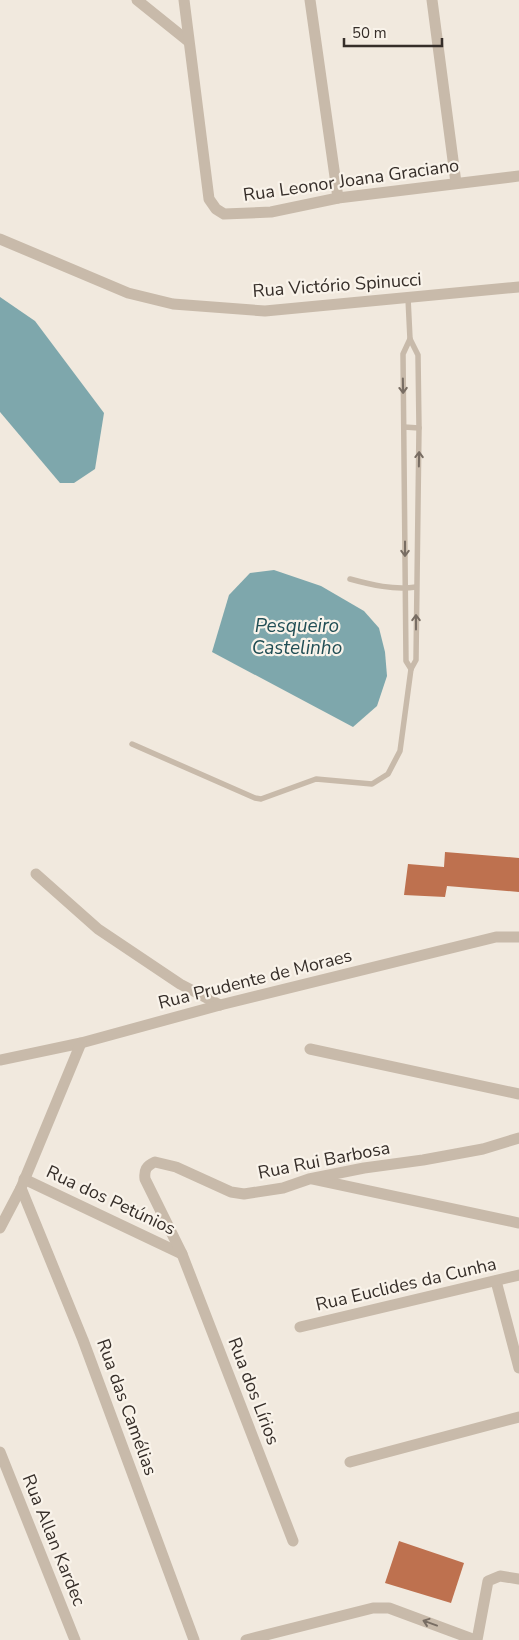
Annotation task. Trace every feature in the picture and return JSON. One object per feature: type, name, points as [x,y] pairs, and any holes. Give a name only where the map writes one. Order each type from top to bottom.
[{"type":"street","points":[[137,0],[188,41]]},
{"type":"street","name":"Rua Leonor Joana Graciano","points":[[184,0],[209,199],[216,209],[224,214],[271,212],[338,198],[519,176]]},
{"type":"street","points":[[310,0],[338,198]]},
{"type":"street","points":[[432,0],[456,183]]},
{"type":"street","name":"Rua Victório Spinucci","points":[[0,239],[128,293],[173,304],[265,311],[519,287]]},
{"type":"street","points":[[36,874],[98,929],[180,984],[220,1004]]},
{"type":"street","name":"Rua Prudente de Moraes","points":[[0,1060],[81,1042],[220,1004],[496,937],[519,937]]},
{"type":"street","points":[[0,1228],[23,1183],[81,1042]]},
{"type":"street","points":[[310,1049],[519,1094]]},
{"type":"street","name":"Rua Rui Barbosa","points":[[144,1171],[150,1164],[155,1162],[176,1167],[231,1192],[244,1194],[284,1188],[309,1179],[364,1168],[424,1160],[483,1149],[519,1138]]},
{"type":"street","name":"Rua dos Lírios","points":[[144,1171],[145,1179],[182,1254],[293,1541]]},
{"type":"street","points":[[309,1179],[519,1223]]},
{"type":"street","name":"Rua dos Petúnios","points":[[23,1183],[182,1254]]},
{"type":"street","name":"Rua das Camélias","points":[[23,1183],[194,1640]]},
{"type":"street","name":"Rua Euclides da Cunha","points":[[300,1327],[519,1275]]},
{"type":"street","points":[[496,1281],[519,1368]]},
{"type":"street","points":[[350,1462],[519,1417]]},
{"type":"street","name":"Rua Allan Kardec","points":[[0,1452],[74,1640]]},
{"type":"street","points":[[246,1640],[364,1610],[389,1608],[476,1640],[488,1581],[500,1576],[519,1579]]},
{"type":"lane","points":[[132,744],[261,799],[316,779],[372,784],[388,774],[400,751],[411,669],[416,660],[418,355],[410,339],[408,298]]},
{"type":"lane","points":[[410,339],[403,354],[406,661],[411,669]]},
{"type":"lane","points":[[404,427],[419,428]]},
{"type":"lane","points":[[404,502],[418,503]]},
{"type":"lane","points":[[350,579],[378,587],[405,589],[416,587]]},
{"type":"water","points":[[0,297],[35,321],[104,413],[95,469],[74,483],[60,483],[0,412]]},
{"type":"water","name":"Pesqueiro Castelinho","points":[[274,570],[321,586],[364,611],[379,628],[385,652],[387,676],[377,706],[353,727],[212,652],[229,595],[250,573]]},
{"type":"building","points":[[445,852],[519,858],[519,892],[447,886],[445,897],[404,895],[408,864],[444,867]]},
{"type":"building","points":[[399,1541],[464,1563],[451,1603],[385,1583]]}]
